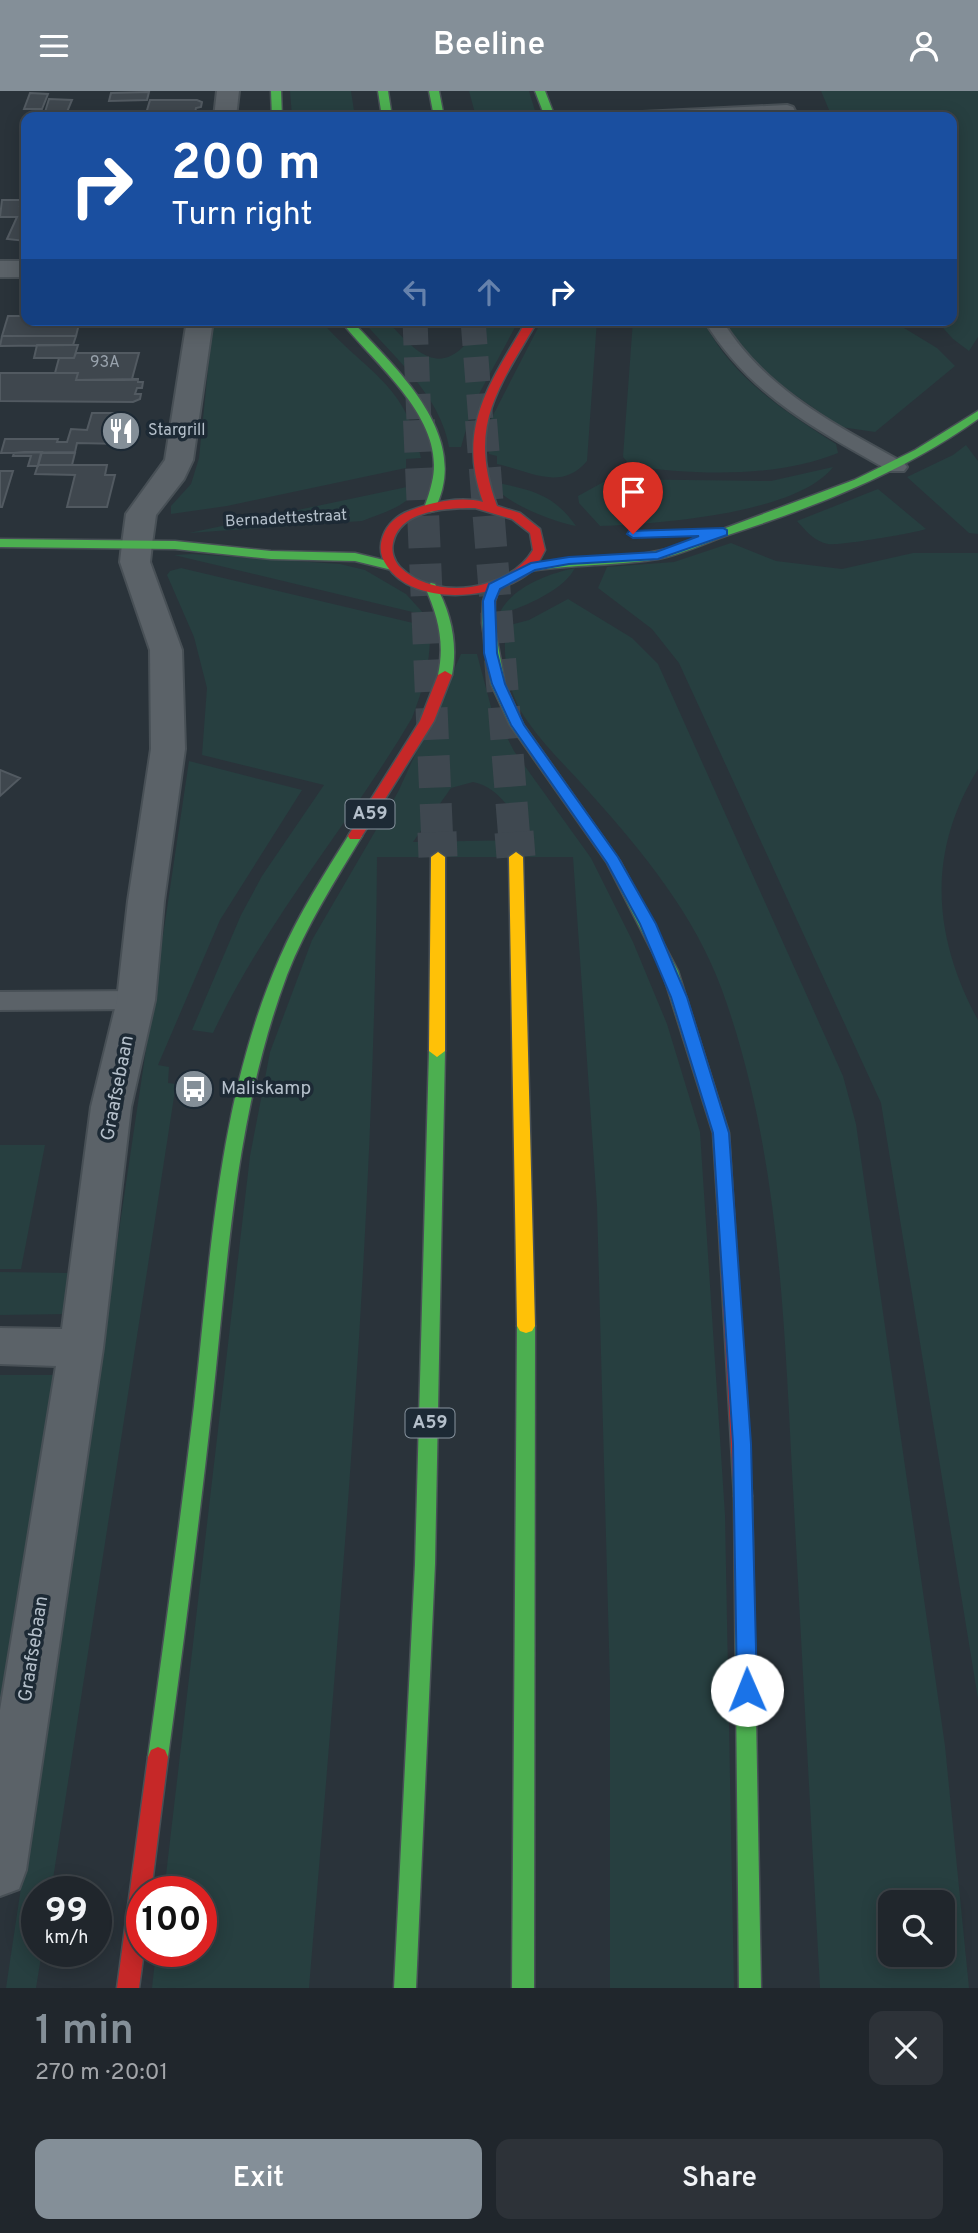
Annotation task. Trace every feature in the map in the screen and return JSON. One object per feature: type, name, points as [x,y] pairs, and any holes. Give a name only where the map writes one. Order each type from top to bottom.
[{"type":"main road","points":[[276,91],[277,112]]},
{"type":"main road","points":[[383,91],[386,112]]},
{"type":"main road","points":[[434,91],[438,112]]},
{"type":"main road","points":[[540,91],[548,112]]},
{"type":"main road","points":[[350,326],[409,390],[432,426],[440,475],[438,495],[430,507]]},
{"type":"main road","points":[[491,507],[483,494],[480,480],[478,422],[494,387],[530,326]]},
{"type":"main road","points":[[531,567],[540,554],[541,545],[534,530],[520,517],[491,507],[460,503],[430,507],[397,524],[385,544],[392,566],[402,575],[431,587],[452,591],[494,586],[531,567],[554,562],[658,555],[813,504],[897,467],[934,446],[978,414]]},
{"type":"main road","name":"Bernadettestraat","points":[[372,531],[397,524]]},
{"type":"main road","points":[[534,530],[556,533]]},
{"type":"main road","points":[[675,533],[723,532]]},
{"type":"main road","name":"Bernadettestraat","points":[[156,544],[258,535]]},
{"type":"main road","name":"Bernadettestraat","points":[[0,543],[156,544],[271,555],[355,557],[392,566]]},
{"type":"main road","points":[[494,586],[489,601],[488,623],[498,684],[517,725],[613,861],[648,924],[679,997],[721,1133],[742,1444],[750,1988]]},
{"type":"main road","name":"A59","points":[[128,1988],[221,1254],[246,1098],[263,1025],[291,950],[318,898],[415,745],[436,703],[449,654],[449,624],[431,587]]},
{"type":"main road","name":"A59","points":[[405,1988],[423,1680],[438,1135],[438,857]]},
{"type":"main road","points":[[516,857],[526,1138],[529,1671],[523,1988]]},
{"type":"street","points":[[226,112],[228,91]]},
{"type":"street","points":[[0,269],[21,269]]},
{"type":"street","name":"Graafsebaan","points":[[0,1870],[81,1347],[111,1107],[136,1000],[146,901],[169,740],[166,650],[135,562],[156,544],[141,514],[169,479],[179,460],[199,326]]},
{"type":"street","points":[[0,1346],[81,1347]]},
{"type":"lane","points":[[746,112],[788,112]]},
{"type":"lane","points":[[717,326],[737,356],[756,376],[814,418],[897,467]]},
{"type":"lane","points":[[0,1001],[136,1000]]},
{"type":"green space","points":[[290,91],[351,91],[354,112],[292,112]]},
{"type":"green space","points":[[469,91],[529,91],[535,112],[475,112]]},
{"type":"green space","points":[[821,91],[978,91],[978,337],[969,351],[941,326],[957,326],[957,112],[830,112]]},
{"type":"green space","points":[[212,326],[326,326],[395,395],[414,432],[421,458],[406,459],[406,468],[227,506],[171,514],[171,506],[191,484],[199,458]]},
{"type":"green space","points":[[367,326],[392,326],[417,350],[439,359],[449,357],[460,350],[480,326],[516,326],[473,405],[461,447],[449,447],[437,411],[401,363]]},
{"type":"green space","points":[[539,326],[597,326],[587,461],[566,476],[556,477],[544,477],[497,464],[497,456],[489,454],[489,423]]},
{"type":"green space","points":[[633,326],[707,326],[728,359],[744,376],[778,405],[836,444],[838,453],[789,467],[736,472],[631,466],[623,457]]},
{"type":"green space","points":[[726,326],[901,326],[937,348],[955,366],[875,432],[841,427],[782,386],[733,340]]},
{"type":"green space","points":[[966,445],[978,461],[978,534],[969,533],[907,477],[953,455]]},
{"type":"green space","points":[[833,467],[815,483],[789,496],[758,506],[655,523],[600,526],[579,503],[578,496],[609,479],[771,481]]},
{"type":"green space","points":[[490,481],[528,490],[549,499],[576,526],[542,516],[516,503],[496,489]]},
{"type":"green space","points":[[421,484],[411,498],[362,521],[189,533]]},
{"type":"green space","points":[[878,489],[926,529],[877,539],[828,544],[815,538],[797,521]]},
{"type":"green space","points":[[731,543],[776,561],[842,569],[913,553],[978,553],[978,769],[961,800],[950,831],[943,862],[942,894],[944,925],[951,957],[978,1020],[978,1699],[881,1103],[679,663],[652,629],[598,588],[607,567],[674,562]]},
{"type":"green space","points":[[174,555],[340,564],[365,570],[406,594],[425,615]]},
{"type":"green space","points":[[181,568],[430,627],[426,674],[412,718],[258,951],[213,1033],[192,1030],[241,915],[262,876],[324,785],[202,755],[207,688],[194,637],[167,575],[170,571]]},
{"type":"green space","points":[[575,568],[562,584],[552,591],[531,603],[499,614],[512,596],[521,589],[542,578]]},
{"type":"green space","points":[[568,599],[632,638],[658,664],[843,1076],[856,1124],[945,1746],[969,1988],[820,1988],[782,1300],[768,1174],[756,1112],[741,1051],[711,962],[682,910],[647,861],[542,740],[521,711],[508,676],[506,626],[529,620]]},
{"type":"green space","points":[[461,654],[477,654],[491,707],[514,751],[591,858],[633,942],[667,1024],[700,1132],[725,1515],[734,1988],[610,1988],[610,1684],[597,1206],[573,857],[377,857],[369,1140],[354,1423],[309,1988],[152,1988],[154,1967],[217,1967],[217,1876],[166,1876],[250,1156],[270,1052],[312,940],[398,792]],"holes":[[[473,782],[492,790],[507,805],[532,840],[413,842],[451,788]]]},
{"type":"green space","points":[[189,761],[302,790],[220,920],[158,1065],[169,1067],[168,1083],[176,1084],[53,1876],[23,1876]]},
{"type":"green space","points":[[0,1145],[45,1145],[21,1269],[0,1269]]},
{"type":"green space","points":[[0,1272],[71,1273],[69,1314],[0,1315]]},
{"type":"green space","points":[[0,1375],[61,1375],[0,1756]]},
{"type":"green space","points":[[21,1887],[21,1967],[39,1967],[36,1988],[6,1988]]},
{"type":"building","points":[[149,92],[147,100],[109,101],[111,93]]},
{"type":"building","points":[[30,93],[48,94],[42,109],[24,109]]},
{"type":"building","points":[[49,99],[72,100],[67,112],[45,112]]},
{"type":"building","points":[[150,100],[202,102],[195,112],[146,112]]},
{"type":"building","points":[[2,200],[21,200],[21,240],[7,239],[17,217],[0,217]]},
{"type":"building","points":[[8,316],[21,316],[21,326],[78,326],[76,336],[2,336]]},
{"type":"building","points":[[2,336],[76,336],[73,345],[0,346]]},
{"type":"building","points":[[37,345],[78,345],[74,358],[34,358]]},
{"type":"building","points":[[76,353],[139,353],[132,379],[139,379],[76,380],[78,373],[55,373],[59,358],[74,358]]},
{"type":"building","points":[[0,373],[78,373],[76,380],[143,382],[142,388],[137,388],[135,394],[141,394],[140,399],[133,402],[0,401]]},
{"type":"building","points":[[92,413],[119,413],[118,418],[129,418],[123,444],[77,443],[75,452],[1,453],[5,439],[58,439],[57,442],[67,442],[71,429],[87,430]]},
{"type":"building","points":[[42,452],[38,466],[28,466],[31,456],[13,456],[14,453]]},
{"type":"building","points":[[41,453],[75,453],[72,465],[38,465]]},
{"type":"building","points":[[38,465],[107,465],[105,475],[115,475],[107,507],[67,507],[75,475],[35,474]]},
{"type":"building","points":[[0,471],[13,471],[2,507],[0,507]]},
{"type":"building","points":[[0,770],[20,778],[0,796]]},
{"type":"tunnel","points":[[415,326],[419,422]]},
{"type":"tunnel","points":[[473,326],[481,422]]},
{"type":"tunnel","points":[[419,420],[437,834]]},
{"type":"tunnel","points":[[481,420],[514,834]]},
{"type":"tunnel","points":[[437,832],[438,857]]},
{"type":"tunnel","points":[[514,832],[516,857]]},
{"type":"traffic: fast","points":[[276,91],[277,112]]},
{"type":"traffic: fast","points":[[383,91],[386,112]]},
{"type":"traffic: fast","points":[[434,91],[438,112]]},
{"type":"traffic: fast","points":[[540,91],[548,112]]},
{"type":"traffic: fast","points":[[350,326],[401,382],[431,429],[439,454],[439,480],[430,508]]},
{"type":"traffic: fast","points":[[531,567],[642,557],[676,551],[827,496],[889,469],[920,453],[978,414]]},
{"type":"traffic: fast","points":[[0,543],[175,545],[271,555],[355,557],[392,566]]},
{"type":"traffic: fast","points":[[494,586],[489,601],[488,623],[498,684],[517,725],[613,861],[670,971],[721,1133],[726,1214]]},
{"type":"traffic: fast","points":[[431,587],[440,608],[448,641],[445,675]]},
{"type":"traffic: fast","points":[[158,1757],[198,1450],[227,1187],[247,1079],[280,975],[314,904],[355,836]]},
{"type":"traffic: fast","points":[[405,1988],[425,1564],[437,1051]]},
{"type":"traffic: fast","points":[[523,1988],[526,1326]]},
{"type":"traffic: fast","points":[[743,1496],[750,1988]]},
{"type":"traffic: slow","points":[[437,1051],[438,857]]},
{"type":"traffic: slow","points":[[516,857],[526,1326]]},
{"type":"traffic: jam","points":[[491,507],[481,480],[479,432],[494,388],[529,326]]},
{"type":"traffic: jam","points":[[476,504],[516,516],[536,532],[539,550],[527,568],[498,584],[462,591],[426,587],[410,580],[390,562],[386,546],[397,523],[421,510],[476,504]]},
{"type":"traffic: jam","points":[[355,836],[427,721],[445,675]]},
{"type":"traffic: jam","points":[[726,1214],[743,1496]]},
{"type":"traffic: jam","points":[[128,1988],[158,1757]]},
{"type":"place","name":"Stargrill","points":[[121,431]]},
{"type":"place","name":"Maliskamp","points":[[194,1089]]},
{"type":"route","points":[[633,534],[723,532],[690,546],[658,555],[554,562],[531,567],[507,582],[494,586],[489,601],[488,623],[498,684],[517,725],[613,861],[670,971],[721,1133],[731,1249],[742,1444],[747,1690]]}]
